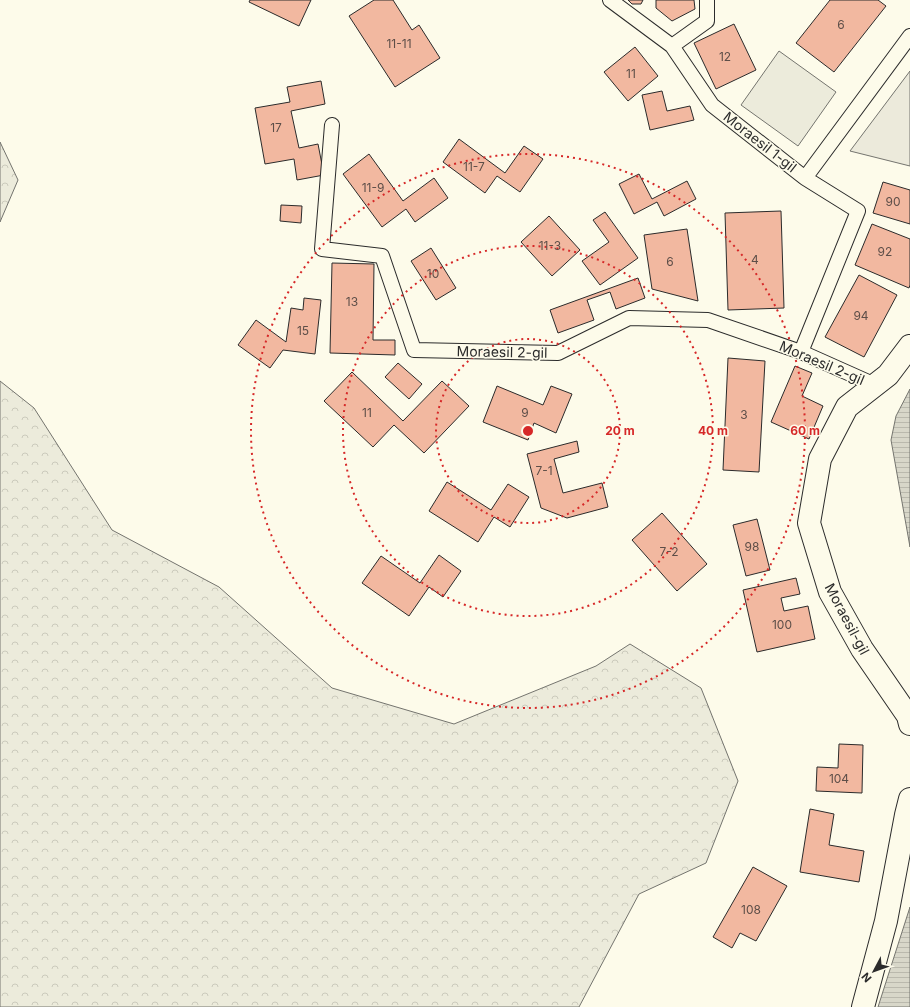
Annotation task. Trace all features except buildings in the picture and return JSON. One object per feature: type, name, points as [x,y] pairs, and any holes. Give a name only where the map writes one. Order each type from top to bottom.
[{"type":"street","name":"Moraesil-gil","points":[[910,346],[888,375],[847,407],[820,459],[809,523],[830,592],[862,649],[908,716],[910,724]]},
{"type":"street","points":[[863,1007],[886,921],[910,800]]},
{"type":"lane","name":"Moraesil 1-gil","points":[[610,0],[672,46],[712,105],[805,178],[910,36]]},
{"type":"lane","points":[[672,46],[707,21],[707,0]]},
{"type":"lane","name":"Moraesil 2-gil","points":[[332,125],[322,249],[382,256],[414,350],[558,353],[629,318],[708,320],[801,352],[875,385]]},
{"type":"lane","points":[[801,352],[858,211],[805,178]]},
{"type":"green space","points":[[779,51],[836,92],[798,146],[741,105]]},
{"type":"green space","points":[[0,142],[18,180],[0,222]]},
{"type":"green space","points":[[0,381],[34,408],[112,530],[219,587],[332,688],[454,724],[596,666],[630,644],[701,688],[738,781],[706,863],[639,894],[579,1007],[0,1007]]},
{"type":"shaded area","points":[[910,71],[910,166],[850,151]]},
{"type":"shaded area","points":[[910,389],[910,547],[891,440],[896,416]]},
{"type":"shaded area","points":[[910,907],[910,1007],[878,1007]]}]
